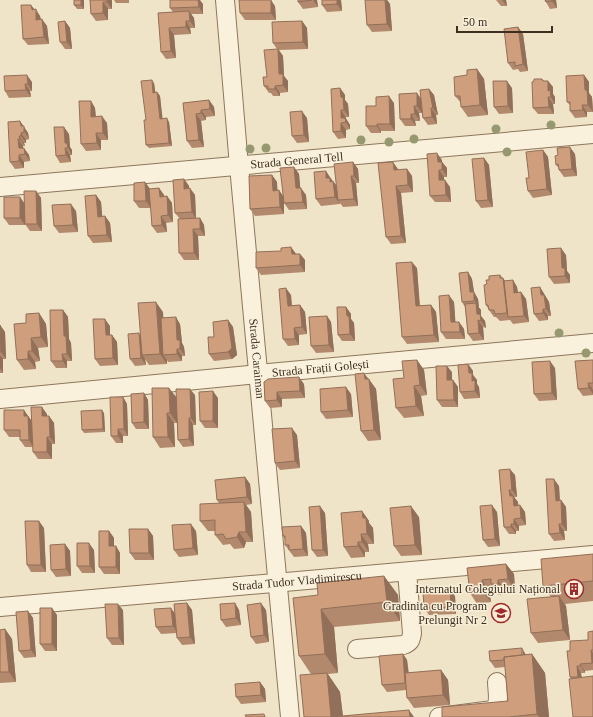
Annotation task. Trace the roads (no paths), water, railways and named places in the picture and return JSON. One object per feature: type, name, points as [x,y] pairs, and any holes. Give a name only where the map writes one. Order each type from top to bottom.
[{"type":"street","name":"Strada Caraiman","points":[[225,0],[290,717]]},
{"type":"street","name":"Strada General Tell","points":[[0,187],[593,134]]},
{"type":"street","name":"Strada Frații Golești","points":[[0,398],[593,344]]},
{"type":"street","name":"Strada Tudor Vladimirescu","points":[[0,607],[593,555]]},
{"type":"street","points":[[357,649],[404,645],[411,640],[412,633],[407,572]]},
{"type":"street","points":[[439,717],[493,710],[497,707],[498,702],[497,682]]},
{"type":"place","name":"Internatul Colegiului Național","points":[[574,589]]},
{"type":"place","name":"Gradinita cu Program Prelungit Nr 2","points":[[501,613]]}]
